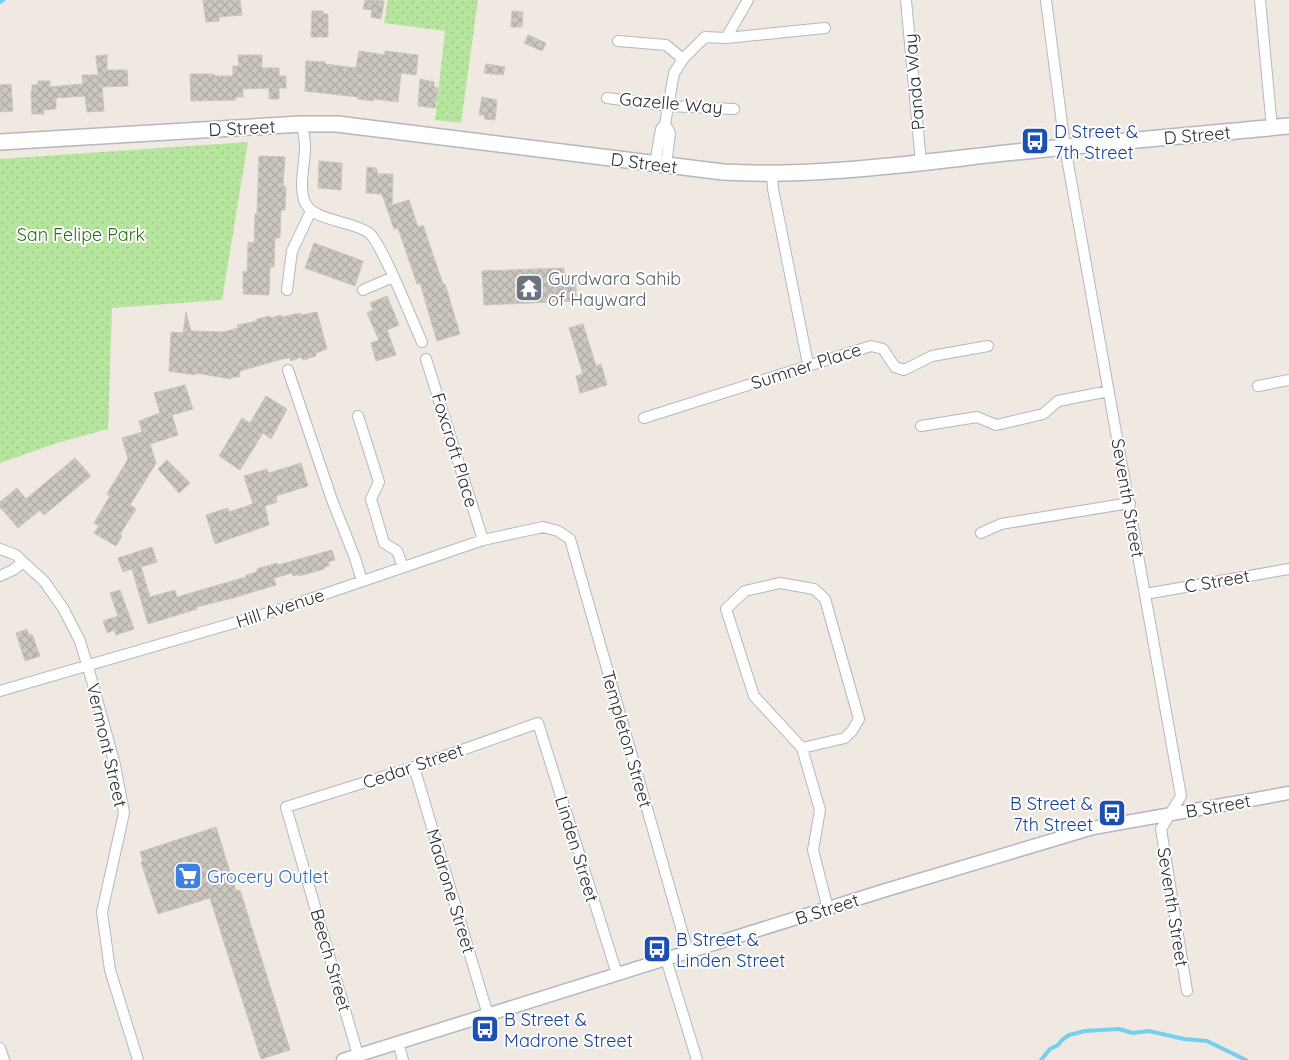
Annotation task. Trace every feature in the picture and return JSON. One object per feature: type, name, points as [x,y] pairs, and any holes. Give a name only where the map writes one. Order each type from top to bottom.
[{"type":"main road","name":"D Street","points":[[0,142],[302,124],[337,124],[661,165],[723,172],[772,174],[920,164],[1289,126]]},
{"type":"street","points":[[726,38],[748,0]]},
{"type":"street","name":"Panda Way","points":[[906,0],[920,164]]},
{"type":"street","name":"Seventh Street","points":[[1046,0],[1065,148],[1181,796],[1161,830],[1187,990]]},
{"type":"street","points":[[1260,0],[1272,128]]},
{"type":"street","points":[[661,165],[670,133],[665,124],[674,73],[683,59],[705,37],[726,38],[825,28]]},
{"type":"street","points":[[618,42],[666,45],[683,59]]},
{"type":"street","name":"Gazelle Way","points":[[607,98],[668,106],[734,109]]},
{"type":"street","points":[[302,124],[305,146],[302,175],[304,201],[311,210],[323,216],[358,226],[371,234],[393,277],[422,342]]},
{"type":"street","points":[[772,174],[773,189],[808,364]]},
{"type":"street","points":[[287,290],[292,251],[311,210]]},
{"type":"street","points":[[363,290],[393,277]]},
{"type":"street","name":"Sumner Place","points":[[644,418],[808,364],[870,346],[883,349],[895,367],[904,370],[932,356],[988,346]]},
{"type":"street","name":"Foxcroft Place","points":[[426,359],[482,540]]},
{"type":"street","points":[[288,370],[332,500],[362,581]]},
{"type":"street","points":[[1258,386],[1289,380]]},
{"type":"street","points":[[921,426],[977,418],[996,425],[1043,414],[1058,401],[1109,391]]},
{"type":"street","points":[[358,416],[379,482],[371,499],[384,543],[398,551],[403,567]]},
{"type":"street","points":[[981,533],[1001,524],[1130,503]]},
{"type":"street","name":"Hill Avenue","points":[[0,691],[274,611],[482,540],[543,527],[558,531]]},
{"type":"street","name":"Templeton Street","points":[[558,531],[570,539],[688,952]]},
{"type":"street","name":"Vermont Street","points":[[0,549],[16,555],[44,581],[63,608],[80,641],[115,765],[124,813],[102,912],[110,970],[138,1060]]},
{"type":"street","points":[[0,576],[13,570],[23,562]]},
{"type":"street","name":"C Street","points":[[1145,594],[1289,569]]},
{"type":"street","points":[[802,748],[845,738],[852,731],[859,718],[825,600],[814,589],[780,583],[745,591],[726,609],[754,696],[802,748],[820,810],[813,850],[828,909]]},
{"type":"street","name":"Cedar Street","points":[[286,807],[414,767],[538,722]]},
{"type":"street","name":"Linden Street","points":[[538,722],[617,974]]},
{"type":"street","name":"Madrone Street","points":[[414,767],[488,1015]]},
{"type":"street","name":"B Street","points":[[343,1060],[1005,853],[1093,828],[1289,793]]},
{"type":"street","name":"Beech Street","points":[[286,807],[358,1055]]},
{"type":"street","points":[[666,959],[697,1060]]},
{"type":"street","points":[[398,1043],[403,1060]]},
{"type":"street","points":[[0,1048],[4,1060]]},
{"type":"green space","points":[[388,0],[478,0],[461,123],[435,120],[445,31],[384,23]]},
{"type":"green space","name":"San Felipe Park","points":[[248,142],[222,300],[112,308],[108,429],[57,443],[0,463],[0,159]]},
{"type":"building","points":[[203,0],[240,0],[242,15],[219,17],[219,21],[206,22]]},
{"type":"building","points":[[365,0],[384,1],[381,19],[371,17],[372,10],[363,9]]},
{"type":"building","points":[[312,11],[323,11],[323,14],[328,14],[328,37],[311,37]]},
{"type":"building","points":[[512,11],[523,12],[522,27],[511,27]]},
{"type":"building","points":[[528,35],[546,43],[542,51],[524,43]]},
{"type":"building","points":[[359,51],[385,55],[385,51],[418,55],[416,75],[401,73],[398,102],[374,99],[373,101],[358,99],[358,97],[305,91],[306,61],[325,62],[325,64],[356,68]]},
{"type":"building","points":[[107,55],[107,70],[127,70],[128,86],[102,87],[104,111],[87,112],[85,96],[56,98],[56,109],[43,110],[44,114],[32,114],[32,85],[38,85],[38,81],[50,81],[50,87],[83,84],[82,75],[98,75],[96,56]]},
{"type":"building","points":[[238,55],[262,55],[262,68],[279,68],[279,76],[286,76],[286,88],[279,88],[279,99],[269,99],[269,88],[243,89],[243,97],[235,97],[236,100],[191,101],[190,74],[233,76],[233,66],[239,66]]},
{"type":"building","points":[[486,64],[505,67],[503,75],[484,73]]},
{"type":"building","points":[[420,79],[434,82],[434,87],[438,88],[435,108],[418,106]]},
{"type":"building","points":[[11,84],[13,111],[0,112],[0,85]]},
{"type":"building","points":[[482,97],[497,100],[495,120],[484,119],[485,115],[479,115]]},
{"type":"building","points":[[259,156],[285,157],[283,186],[286,187],[285,210],[281,210],[280,238],[275,238],[274,267],[270,267],[269,295],[243,294],[243,271],[247,272],[248,242],[254,243]]},
{"type":"building","points":[[319,161],[342,163],[341,190],[318,188]]},
{"type":"building","points":[[367,167],[376,168],[378,174],[393,174],[392,205],[409,200],[418,227],[423,225],[443,284],[445,284],[460,334],[437,341],[420,283],[417,284],[398,228],[394,229],[382,194],[366,193]]},
{"type":"building","points":[[314,243],[363,261],[355,286],[305,268]]},
{"type":"building","name":"Gurdwara Sahib of Hayward","points":[[564,268],[564,275],[576,274],[576,301],[484,305],[482,271]]},
{"type":"building","points":[[387,296],[399,325],[387,330],[396,355],[376,361],[371,343],[379,340],[367,313],[373,310],[370,303]]},
{"type":"building","points":[[186,312],[191,331],[224,332],[238,328],[237,325],[270,316],[271,318],[281,315],[282,317],[317,312],[327,349],[316,353],[316,356],[303,360],[301,357],[291,361],[290,358],[282,359],[240,371],[239,377],[232,377],[231,379],[169,371],[171,332],[183,333]]},
{"type":"building","points":[[583,324],[596,366],[601,364],[607,385],[580,393],[576,376],[583,374],[569,328]]},
{"type":"building","points":[[185,385],[193,409],[172,415],[178,435],[150,444],[156,463],[130,505],[136,509],[120,534],[122,536],[116,546],[94,533],[99,526],[94,523],[110,496],[107,494],[128,459],[122,438],[142,432],[139,421],[160,413],[154,393]]},
{"type":"building","points":[[266,396],[287,409],[271,439],[263,433],[240,470],[219,456],[242,418],[250,423]]},
{"type":"building","points":[[75,458],[91,476],[44,515],[40,510],[18,528],[0,507],[0,502],[17,488],[26,499]]},
{"type":"building","points":[[167,460],[190,483],[179,493],[158,469]]},
{"type":"building","points":[[301,463],[308,486],[276,496],[277,502],[265,506],[269,525],[215,544],[206,515],[228,508],[229,512],[253,504],[244,476],[267,469],[269,473]]},
{"type":"building","points":[[152,547],[157,562],[141,567],[150,597],[175,590],[177,597],[246,577],[246,575],[257,572],[257,569],[332,550],[335,560],[328,562],[329,566],[324,567],[324,569],[299,576],[299,574],[293,576],[292,573],[274,578],[276,585],[196,607],[197,609],[148,624],[132,569],[123,572],[118,558]]},
{"type":"building","points":[[120,590],[134,629],[116,635],[114,630],[107,633],[103,621],[118,616],[110,593]]},
{"type":"building","points":[[27,629],[29,635],[32,634],[40,656],[25,661],[16,633]]},
{"type":"building","points":[[216,827],[236,891],[240,890],[290,1050],[261,1059],[210,898],[158,914],[141,862],[143,861],[140,852]]},
{"type":"waterway","points":[[1041,1060],[1050,1049],[1058,1045],[1069,1035],[1085,1031],[1119,1029],[1133,1033],[1149,1031],[1184,1039],[1207,1041],[1246,1060]]},
{"type":"place","name":"D Street & 7th Street","points":[[1035,141]]},
{"type":"place","name":"Gurdwara Sahib of Hayward","points":[[529,288]]},
{"type":"place","name":"B Street & 7th Street","points":[[1112,813]]},
{"type":"place","name":"Grocery Outlet","points":[[188,876]]},
{"type":"place","name":"B Street & Linden Street","points":[[657,949]]},
{"type":"place","name":"B Street & Madrone Street","points":[[485,1029]]}]
